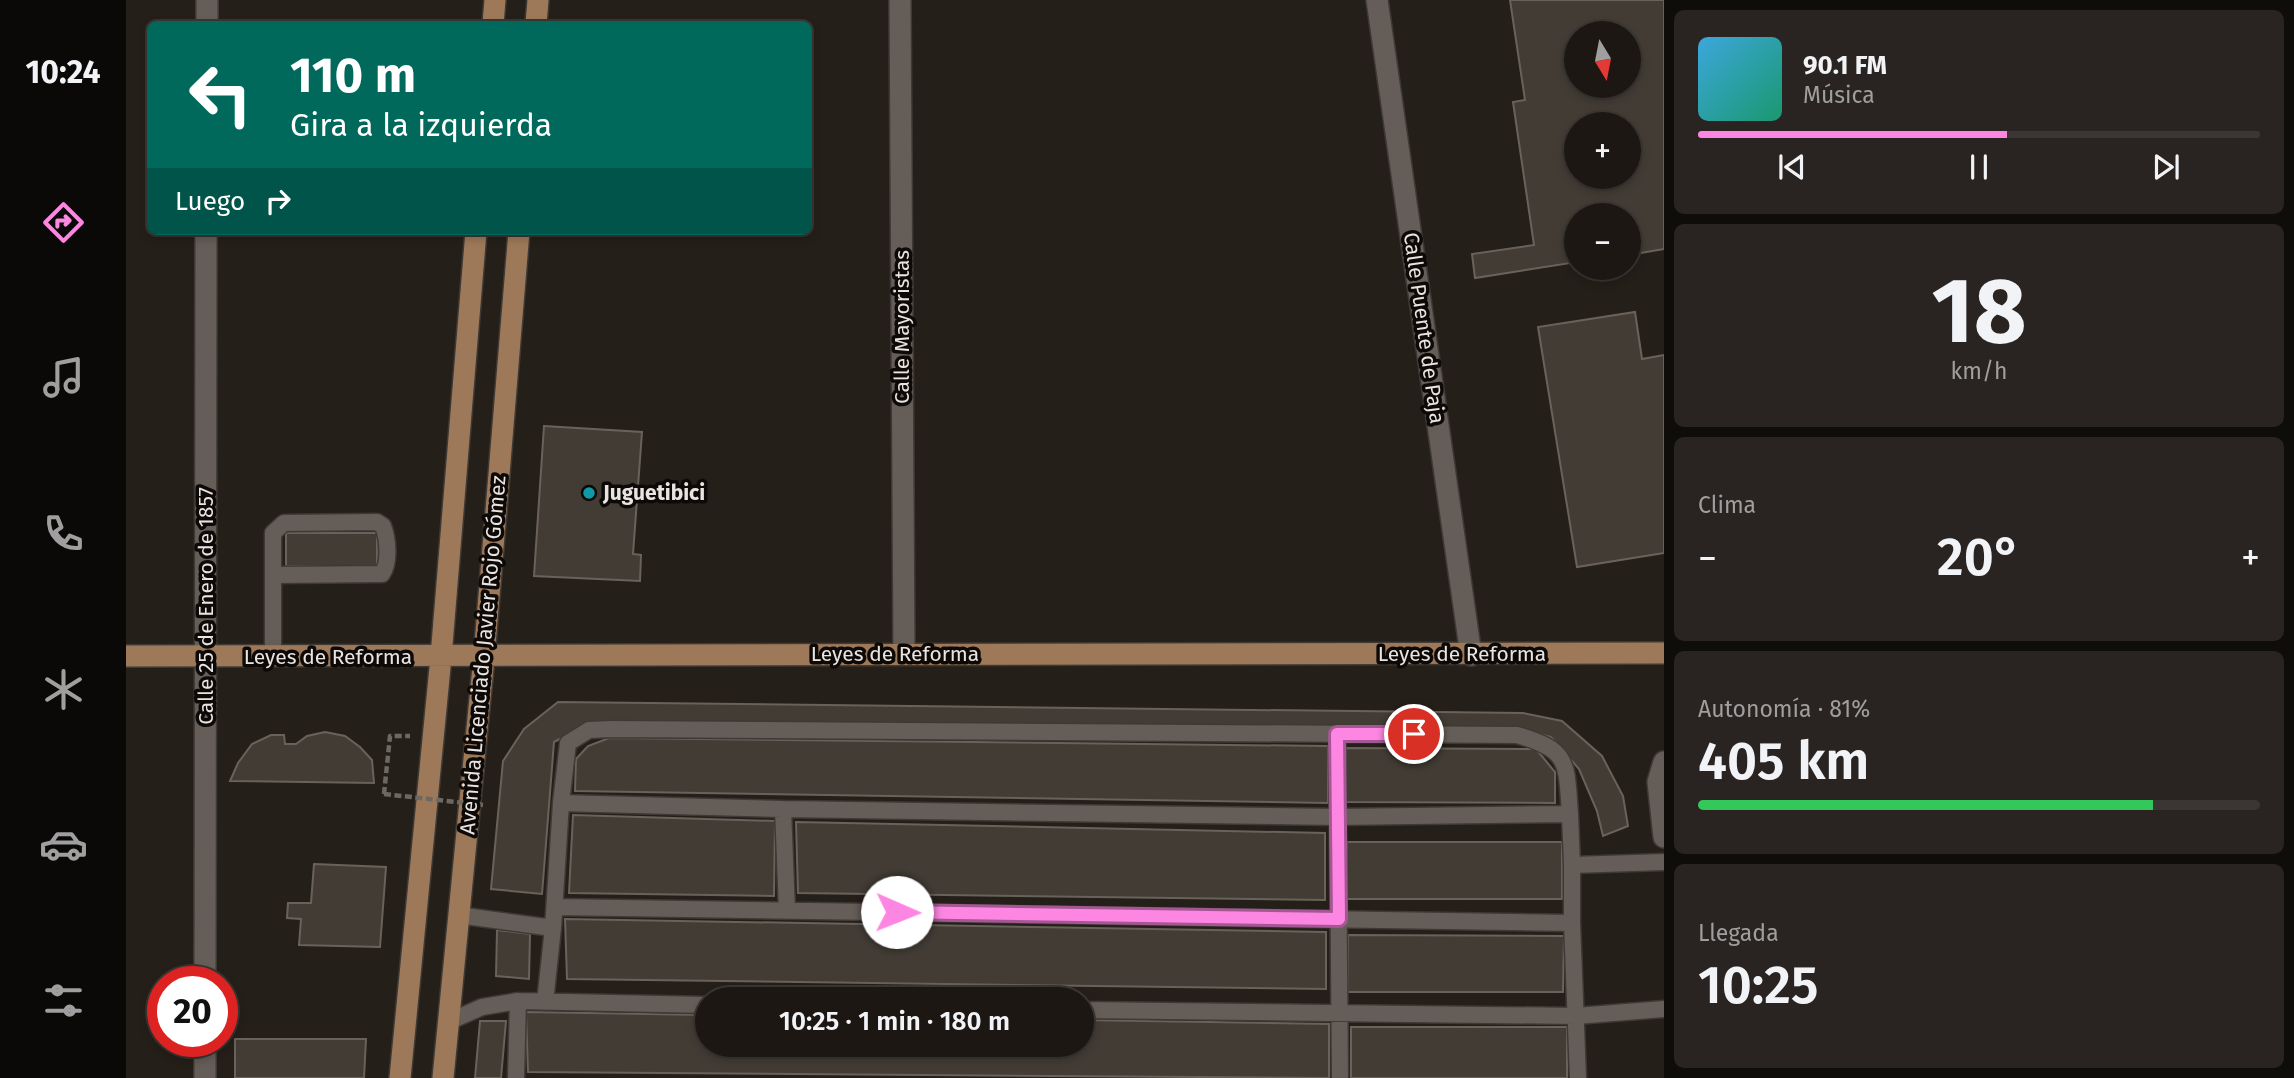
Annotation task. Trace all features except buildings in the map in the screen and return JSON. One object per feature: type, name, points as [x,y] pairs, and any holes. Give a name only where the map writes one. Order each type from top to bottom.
[{"type":"main road","points":[[493,21],[495,0]]},
{"type":"main road","points":[[536,21],[538,0]]},
{"type":"main road","name":"Avenida Licenciado Javier Rojo Gómez","points":[[400,1078],[441,657],[476,235]]},
{"type":"main road","name":"Avenida Licenciado Javier Rojo Gómez","points":[[443,1078],[484,657],[519,235]]},
{"type":"main road","name":"Leyes de Reforma","points":[[126,656],[1664,653]]},
{"type":"street","points":[[207,0],[207,21]]},
{"type":"street","name":"Calle Mayoristas","points":[[900,0],[904,654]]},
{"type":"street","name":"Calle Puente de Paja","points":[[1377,0],[1471,655]]},
{"type":"street","name":"Calle 25 de Enero de 1857","points":[[205,966],[206,235]]},
{"type":"street","points":[[1664,762],[1658,782],[1664,837]]},
{"type":"street","points":[[205,1057],[205,1078]]},
{"type":"lane","points":[[273,575],[382,574],[386,568],[387,535],[383,526],[377,522],[285,523],[273,533],[273,575],[273,657]]},
{"type":"lane","points":[[545,1002],[568,743],[589,730],[1517,735],[1546,743],[1566,764],[1572,865],[1578,1078]]},
{"type":"lane","points":[[1337,734],[1335,817],[1339,919],[1339,1078]]},
{"type":"lane","points":[[561,803],[1335,817],[1570,814]]},
{"type":"lane","points":[[783,808],[787,911]]},
{"type":"lane","points":[[1572,865],[1664,862]]},
{"type":"lane","points":[[555,907],[1572,923]]},
{"type":"lane","points":[[458,915],[553,928]]},
{"type":"lane","points":[[448,1022],[482,1007],[518,1001],[695,1005]]},
{"type":"lane","points":[[516,1078],[518,1001]]},
{"type":"lane","points":[[1094,1010],[1576,1016],[1664,1009]]},
{"type":"path","points":[[390,736],[384,794],[483,805]]},
{"type":"place","name":"Juguetibici","points":[[589,493]]},
{"type":"route","points":[[897,912],[1339,919],[1335,817],[1337,734],[1414,734]]}]
